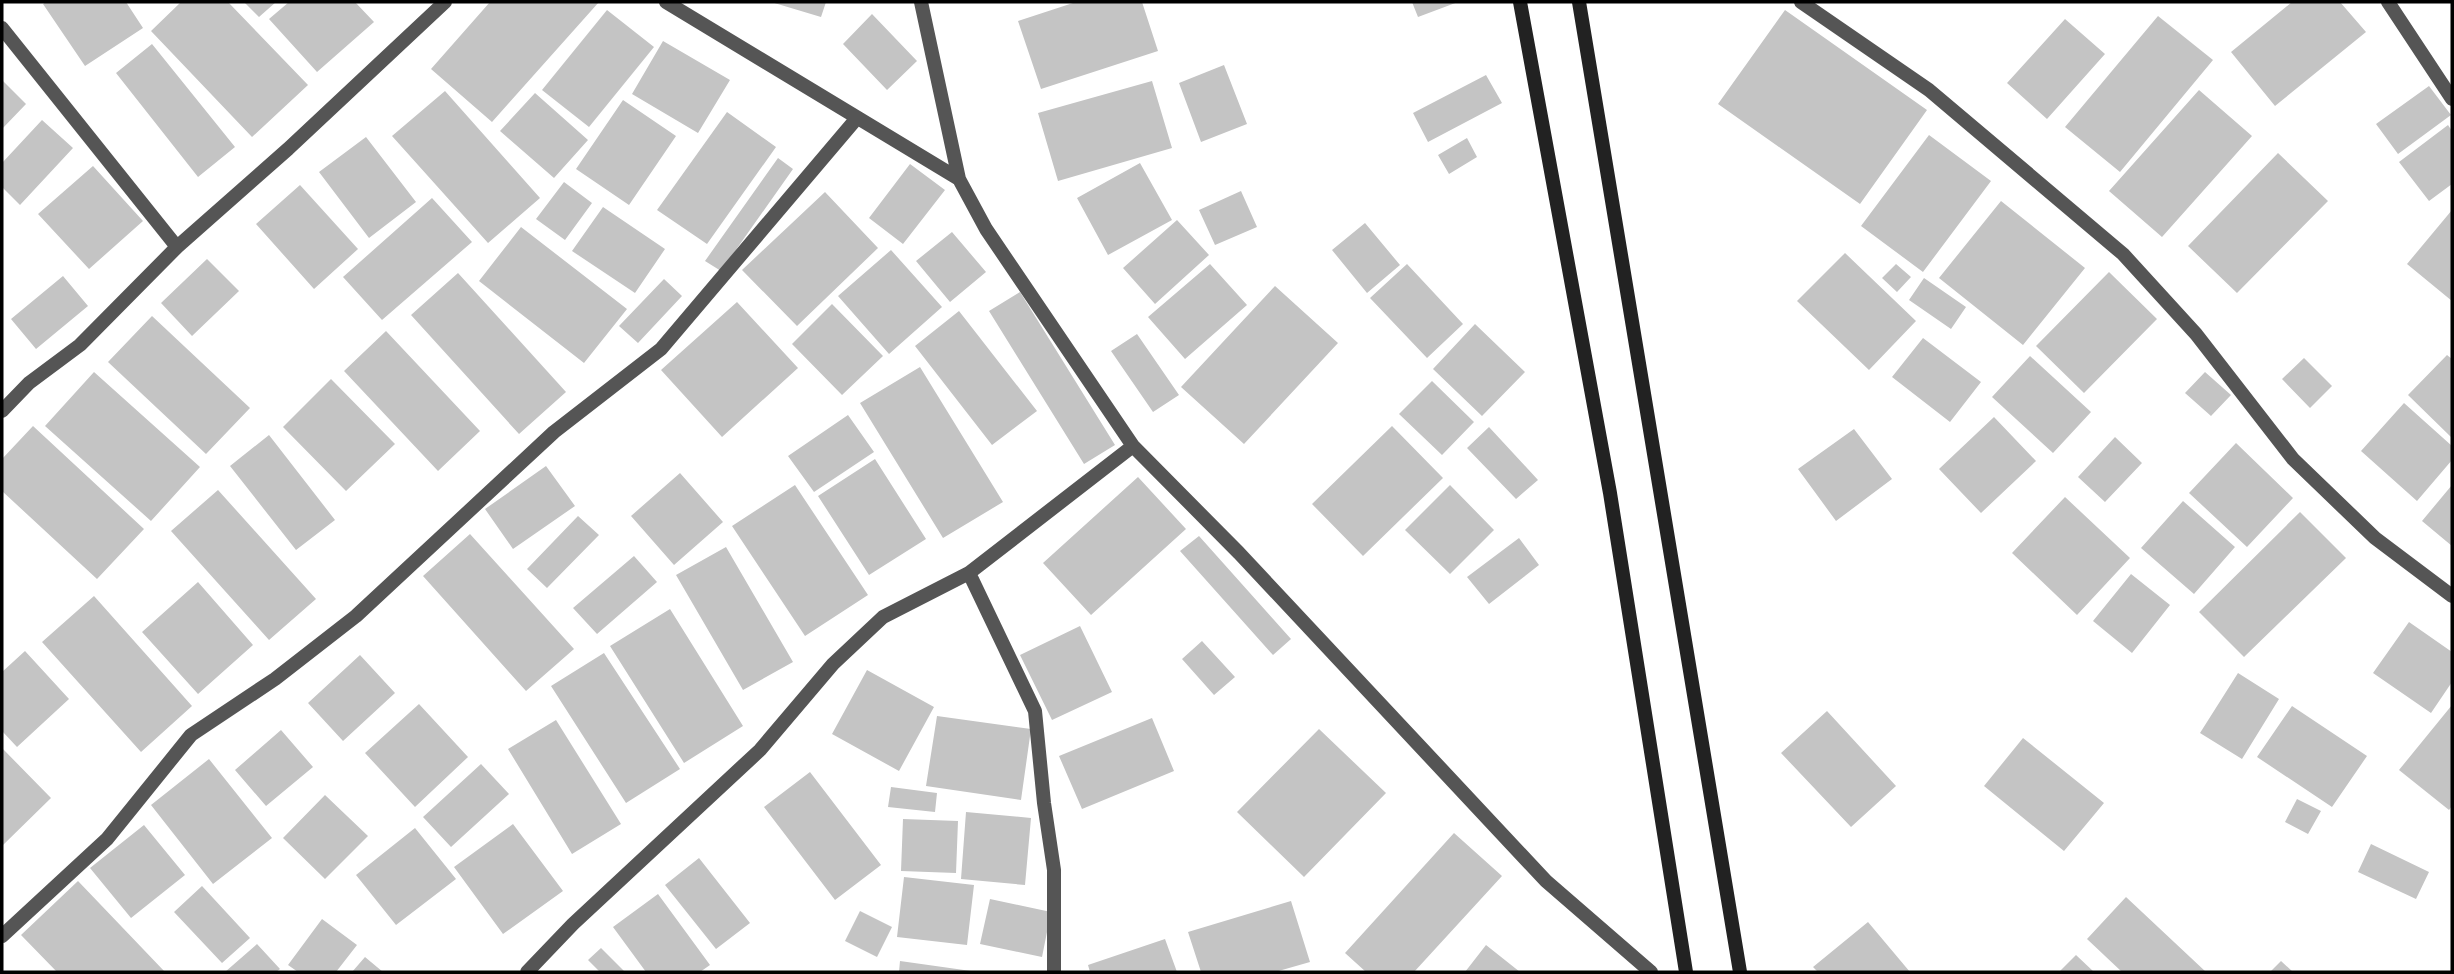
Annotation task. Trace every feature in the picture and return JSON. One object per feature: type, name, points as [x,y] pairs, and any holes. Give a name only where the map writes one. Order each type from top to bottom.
[{"type":"main road","points":[[1520,2],[1610,493],[1686,972]]},
{"type":"main road","points":[[1579,2],[1740,972]]},
{"type":"street","points":[[2,411],[29,383],[80,345],[177,247],[288,149],[445,2]]},
{"type":"street","points":[[666,2],[959,179]]},
{"type":"street","points":[[921,2],[959,179],[986,229],[1133,446],[1239,552],[1546,881],[1651,972]]},
{"type":"street","points":[[1801,2],[1929,90],[2123,254],[2196,334],[2293,459],[2375,538],[2452,596]]},
{"type":"street","points":[[2388,2],[2452,99]]},
{"type":"street","points":[[2,28],[177,247]]},
{"type":"street","points":[[2,936],[107,839],[191,736],[275,678],[356,616],[554,432],[661,349],[857,118]]},
{"type":"street","points":[[527,972],[573,924],[760,750],[833,664],[883,617],[969,573],[1133,446]]},
{"type":"street","points":[[969,573],[1035,711],[1054,870],[1054,972]]},
{"type":"building","points":[[126,2],[143,28],[85,66],[43,4]]},
{"type":"building","points":[[181,2],[228,2],[308,85],[252,137],[151,31]]},
{"type":"building","points":[[244,2],[276,2],[259,17]]},
{"type":"building","points":[[289,2],[355,2],[374,22],[317,72],[269,19]]},
{"type":"building","points":[[490,2],[599,2],[492,122],[431,69]]},
{"type":"building","points":[[771,2],[826,2],[821,17]]},
{"type":"building","points":[[1076,2],[1142,2],[1158,51],[1041,89],[1018,21]]},
{"type":"building","points":[[1412,2],[1458,2],[1418,17]]},
{"type":"building","points":[[2292,2],[2340,2],[2366,32],[2275,106],[2231,52]]},
{"type":"building","points":[[607,10],[654,47],[589,127],[542,90]]},
{"type":"building","points":[[1785,10],[1927,110],[1860,204],[1718,104]]},
{"type":"building","points":[[872,14],[917,61],[887,90],[843,44]]},
{"type":"building","points":[[2158,16],[2213,60],[2120,172],[2065,127]]},
{"type":"building","points":[[2065,19],[2105,54],[2047,119],[2007,83]]},
{"type":"building","points":[[663,41],[730,80],[698,133],[632,94]]},
{"type":"building","points":[[152,44],[235,147],[198,177],[116,73]]},
{"type":"building","points":[[1224,65],[1247,124],[1201,142],[1179,83]]},
{"type":"building","points":[[1486,75],[1502,103],[1428,142],[1413,113]]},
{"type":"building","points":[[2,80],[26,104],[2,129]]},
{"type":"building","points":[[1152,81],[1172,148],[1058,181],[1038,113]]},
{"type":"building","points":[[2429,86],[2451,115],[2398,154],[2376,124]]},
{"type":"building","points":[[2199,90],[2252,136],[2162,237],[2109,191]]},
{"type":"building","points":[[445,91],[540,198],[488,243],[392,136]]},
{"type":"building","points":[[535,93],[588,140],[554,178],[500,131]]},
{"type":"building","points":[[623,100],[676,136],[629,205],[576,169]]},
{"type":"building","points":[[727,112],[776,147],[707,244],[657,210]]},
{"type":"building","points":[[42,120],[73,148],[20,205],[2,187],[2,163]]},
{"type":"building","points":[[2448,125],[2452,131],[2452,184],[2429,201],[2399,162]]},
{"type":"building","points":[[1929,135],[1991,181],[1923,272],[1861,226]]},
{"type":"building","points":[[366,137],[416,202],[369,238],[319,172]]},
{"type":"building","points":[[1467,138],[1477,157],[1449,174],[1438,155]]},
{"type":"building","points":[[2278,153],[2328,201],[2237,293],[2188,246]]},
{"type":"building","points":[[778,158],[793,169],[721,271],[705,261]]},
{"type":"building","points":[[1140,163],[1172,220],[1108,255],[1077,198]]},
{"type":"building","points":[[910,164],[945,190],[903,244],[869,218]]},
{"type":"building","points":[[93,166],[143,221],[89,269],[38,214]]},
{"type":"building","points":[[564,182],[592,203],[565,240],[536,219]]},
{"type":"building","points":[[300,185],[358,249],[314,289],[256,224]]},
{"type":"building","points":[[1241,191],[1257,227],[1215,245],[1199,210]]},
{"type":"building","points":[[825,192],[878,248],[797,326],[742,270]]},
{"type":"building","points":[[432,198],[472,242],[382,320],[343,277]]},
{"type":"building","points":[[2001,201],[2085,268],[2023,345],[1939,278]]},
{"type":"building","points":[[603,207],[665,249],[635,293],[572,251]]},
{"type":"building","points":[[2452,210],[2452,301],[2407,264]]},
{"type":"building","points":[[1177,220],[1209,255],[1155,304],[1123,268]]},
{"type":"building","points":[[1365,223],[1400,265],[1367,293],[1332,250]]},
{"type":"building","points":[[521,227],[627,309],[584,363],[479,281]]},
{"type":"building","points":[[952,232],[986,272],[950,302],[916,261]]},
{"type":"building","points":[[891,250],[942,307],[889,354],[838,296]]},
{"type":"building","points":[[1845,253],[1916,321],[1869,370],[1797,301]]},
{"type":"building","points":[[207,259],[239,291],[192,336],[161,303]]},
{"type":"building","points":[[1210,264],[1247,305],[1185,359],[1148,317]]},
{"type":"building","points":[[1407,264],[1463,324],[1427,358],[1370,298]]},
{"type":"building","points":[[1896,264],[1911,277],[1897,292],[1882,278]]},
{"type":"building","points":[[2109,272],[2157,319],[2084,393],[2036,346]]},
{"type":"building","points":[[458,273],[566,392],[519,434],[411,315]]},
{"type":"building","points":[[63,276],[88,306],[36,349],[11,319]]},
{"type":"building","points":[[1924,278],[1966,307],[1951,329],[1909,300]]},
{"type":"building","points":[[664,279],[682,296],[638,343],[619,326]]},
{"type":"building","points":[[1275,286],[1338,343],[1244,444],[1181,387]]},
{"type":"building","points":[[1020,292],[1115,445],[1084,464],[989,311]]},
{"type":"building","points":[[737,302],[798,368],[722,437],[661,370]]},
{"type":"building","points":[[832,304],[883,356],[842,395],[792,344]]},
{"type":"building","points":[[959,311],[1037,411],[992,445],[915,346]]},
{"type":"building","points":[[152,316],[250,408],[206,454],[108,362]]},
{"type":"building","points":[[1475,324],[1525,372],[1482,416],[1433,369]]},
{"type":"building","points":[[386,331],[480,431],[438,471],[344,371]]},
{"type":"building","points":[[1137,334],[1179,395],[1153,412],[1111,351]]},
{"type":"building","points":[[1923,338],[1981,382],[1950,422],[1892,377]]},
{"type":"building","points":[[2447,355],[2452,359],[2452,438],[2408,395]]},
{"type":"building","points":[[2030,356],[2091,412],[2053,453],[1992,397]]},
{"type":"building","points":[[2304,358],[2332,386],[2310,408],[2282,379]]},
{"type":"building","points":[[920,367],[1003,502],[943,538],[860,403]]},
{"type":"building","points":[[94,372],[200,467],[151,521],[45,426]]},
{"type":"building","points":[[2205,372],[2231,395],[2211,416],[2185,393]]},
{"type":"building","points":[[331,379],[395,444],[346,491],[283,427]]},
{"type":"building","points":[[1432,381],[1474,422],[1442,455],[1399,414]]},
{"type":"building","points":[[2404,403],[2452,446],[2452,460],[2417,501],[2361,451]]},
{"type":"building","points":[[848,415],[874,452],[814,492],[788,456]]},
{"type":"building","points":[[1994,417],[2036,461],[1981,513],[1939,469]]},
{"type":"building","points":[[33,426],[144,529],[97,579],[2,491],[2,459]]},
{"type":"building","points":[[1392,426],[1443,478],[1363,556],[1312,504]]},
{"type":"building","points":[[1489,427],[1538,480],[1516,499],[1467,448]]},
{"type":"building","points":[[1854,429],[1892,479],[1836,521],[1798,469]]},
{"type":"building","points":[[269,435],[335,520],[296,550],[230,466]]},
{"type":"building","points":[[2115,437],[2142,463],[2105,502],[2078,477]]},
{"type":"building","points":[[2236,443],[2293,498],[2247,547],[2189,493]]},
{"type":"building","points":[[875,459],[926,539],[869,575],[818,496]]},
{"type":"building","points":[[546,466],[575,506],[513,549],[485,509]]},
{"type":"building","points":[[680,473],[723,522],[674,565],[631,516]]},
{"type":"building","points":[[1138,477],[1186,529],[1091,615],[1043,563]]},
{"type":"building","points":[[795,485],[868,595],[805,636],[732,526]]},
{"type":"building","points":[[1450,485],[1494,530],[1450,574],[1405,530]]},
{"type":"building","points":[[2452,485],[2452,546],[2422,521]]},
{"type":"building","points":[[218,490],[316,599],[269,640],[171,531]]},
{"type":"building","points":[[2065,497],[2130,558],[2077,615],[2012,553]]},
{"type":"building","points":[[2183,501],[2235,547],[2194,594],[2141,548]]},
{"type":"building","points":[[2300,512],[2346,558],[2244,657],[2199,612]]},
{"type":"building","points":[[578,516],[599,535],[547,588],[527,569]]},
{"type":"building","points":[[470,534],[574,649],[526,691],[423,576]]},
{"type":"building","points":[[1199,536],[1291,639],[1273,655],[1180,551]]},
{"type":"building","points":[[1519,538],[1539,565],[1489,604],[1467,577]]},
{"type":"building","points":[[726,547],[793,662],[743,690],[676,575]]},
{"type":"building","points":[[634,556],[657,582],[597,634],[573,608]]},
{"type":"building","points":[[2131,574],[2170,605],[2132,653],[2093,621]]},
{"type":"building","points":[[198,582],[253,645],[198,694],[142,632]]},
{"type":"building","points":[[94,596],[192,706],[141,752],[42,642]]},
{"type":"building","points":[[670,609],[743,726],[684,763],[610,646]]},
{"type":"building","points":[[2409,622],[2452,652],[2452,682],[2431,713],[2373,673]]},
{"type":"building","points":[[1080,626],[1112,692],[1052,720],[1020,655]]},
{"type":"building","points":[[1202,641],[1235,677],[1214,695],[1182,659]]},
{"type":"building","points":[[25,651],[69,699],[17,747],[2,731],[2,672]]},
{"type":"building","points":[[604,653],[680,769],[626,803],[551,686]]},
{"type":"building","points":[[360,655],[395,693],[343,741],[308,703]]},
{"type":"building","points":[[867,670],[934,707],[899,771],[832,734]]},
{"type":"building","points":[[2238,673],[2279,699],[2242,759],[2200,733]]},
{"type":"building","points":[[419,704],[468,757],[415,807],[365,753]]},
{"type":"building","points":[[2452,705],[2452,806],[2449,810],[2399,770]]},
{"type":"building","points":[[2292,706],[2367,756],[2332,807],[2257,757]]},
{"type":"building","points":[[1827,711],[1896,786],[1851,827],[1781,753]]},
{"type":"building","points":[[937,716],[1031,729],[1021,800],[926,786]]},
{"type":"building","points":[[1152,718],[1174,771],[1082,809],[1059,756]]},
{"type":"building","points":[[556,720],[621,824],[572,854],[508,749]]},
{"type":"building","points":[[1319,729],[1386,793],[1304,877],[1237,812]]},
{"type":"building","points":[[281,730],[313,767],[266,806],[235,770]]},
{"type":"building","points":[[2023,738],[2104,803],[2064,851],[1984,786]]},
{"type":"building","points":[[2,748],[51,798],[2,846]]},
{"type":"building","points":[[209,759],[272,838],[213,884],[151,805]]},
{"type":"building","points":[[481,764],[509,794],[451,847],[423,817]]},
{"type":"building","points":[[810,772],[881,865],[835,900],[764,807]]},
{"type":"building","points":[[891,787],[937,793],[935,812],[888,807]]},
{"type":"building","points":[[325,795],[368,836],[325,879],[283,838]]},
{"type":"building","points":[[2297,799],[2321,811],[2308,834],[2285,822]]},
{"type":"building","points":[[966,812],[1031,818],[1025,885],[961,879]]},
{"type":"building","points":[[903,819],[958,821],[956,873],[901,871]]},
{"type":"building","points":[[513,824],[563,891],[503,934],[454,867]]},
{"type":"building","points":[[144,825],[185,875],[131,918],[90,868]]},
{"type":"building","points":[[415,828],[456,879],[396,925],[356,875]]},
{"type":"building","points":[[1454,833],[1502,876],[1414,972],[1366,972],[1345,953]]},
{"type":"building","points":[[2371,844],[2429,872],[2416,899],[2358,872]]},
{"type":"building","points":[[699,858],[750,923],[716,949],[665,885]]},
{"type":"building","points":[[904,877],[974,885],[967,945],[897,937]]},
{"type":"building","points":[[78,881],[165,972],[57,972],[21,935]]},
{"type":"building","points":[[202,886],[250,938],[222,963],[174,912]]},
{"type":"building","points":[[658,894],[710,965],[700,972],[646,972],[613,927]]},
{"type":"building","points":[[2126,897],[2206,972],[2122,972],[2087,939]]},
{"type":"building","points":[[990,899],[1051,912],[1042,957],[980,944]]},
{"type":"building","points":[[1291,901],[1310,962],[1275,972],[1201,972],[1188,932]]},
{"type":"building","points":[[860,911],[892,927],[877,957],[845,941]]},
{"type":"building","points":[[322,919],[357,945],[336,972],[298,972],[288,965]]},
{"type":"building","points":[[1868,922],[1910,972],[1818,972],[1813,967]]},
{"type":"building","points":[[1165,939],[1177,972],[1090,972],[1088,965]]},
{"type":"building","points":[[257,944],[280,969],[276,972],[225,972]]},
{"type":"building","points":[[1486,945],[1520,972],[1465,972]]},
{"type":"building","points":[[601,948],[625,972],[600,972],[588,960]]},
{"type":"building","points":[[2076,955],[2094,972],[2059,972]]},
{"type":"building","points":[[365,957],[383,972],[352,972]]},
{"type":"building","points":[[900,961],[971,971],[971,972],[899,972]]},
{"type":"building","points":[[2281,961],[2293,972],[2270,972]]}]
